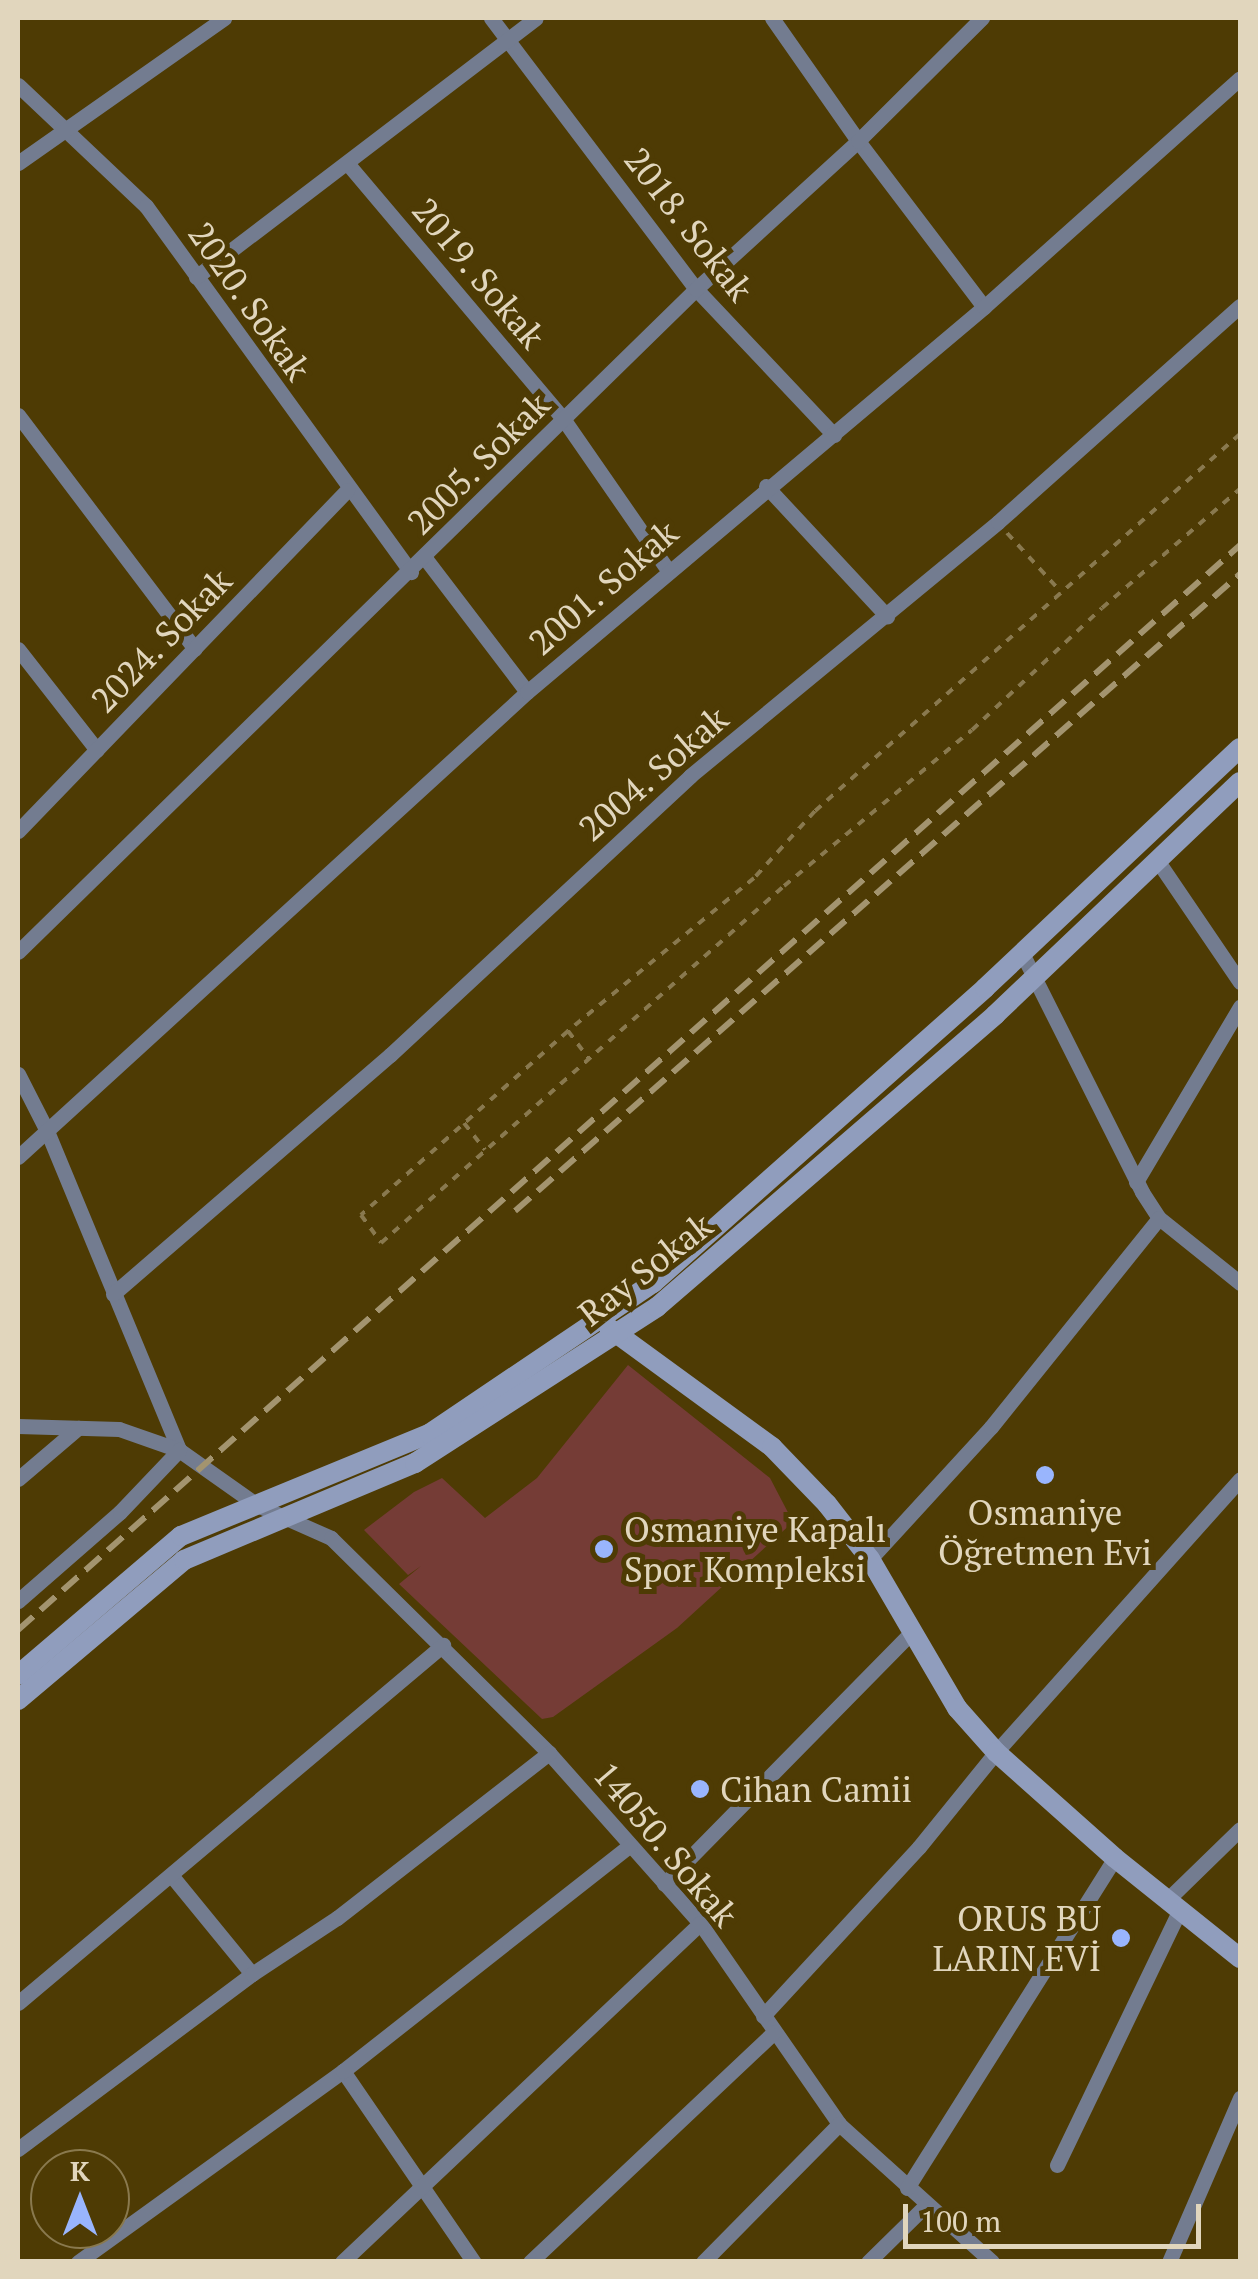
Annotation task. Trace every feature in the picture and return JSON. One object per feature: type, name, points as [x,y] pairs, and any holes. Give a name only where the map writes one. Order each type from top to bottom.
[{"type":"street","points":[[18,164],[224,18]]},
{"type":"street","name":"2018. Sokak","points":[[491,18],[696,289],[834,435]]},
{"type":"street","points":[[196,276],[536,18]]},
{"type":"street","points":[[772,18],[858,141],[984,307]]},
{"type":"street","name":"2005. Sokak","points":[[18,952],[411,572],[696,289],[858,141],[982,18]]},
{"type":"street","name":"2001. Sokak","points":[[18,1157],[527,692],[766,486],[834,435],[984,307],[1240,78]]},
{"type":"street","name":"2020. Sokak","points":[[18,85],[146,206],[411,572]]},
{"type":"street","name":"2019. Sokak","points":[[347,162],[564,420],[668,570]]},
{"type":"street","name":"2004. Sokak","points":[[113,1294],[390,1054],[690,776],[998,522],[1240,306]]},
{"type":"street","points":[[18,415],[195,648]]},
{"type":"street","points":[[766,486],[887,616]]},
{"type":"street","name":"2024. Sokak","points":[[18,832],[348,490]]},
{"type":"street","points":[[425,558],[527,692]]},
{"type":"street","points":[[18,649],[97,750]]},
{"type":"street","points":[[18,1675],[182,1536],[429,1434],[599,1322],[676,1263],[1022,953],[1240,748]]},
{"type":"street","name":"Ray Sokak","points":[[18,1700],[184,1560],[415,1463],[618,1335],[824,1167],[1159,863],[1240,782]]},
{"type":"street","points":[[1159,863],[1240,982]]},
{"type":"street","points":[[1022,953],[1136,1182],[1159,1218],[1240,1283]]},
{"type":"street","points":[[1136,1182],[1240,1008]]},
{"type":"street","points":[[18,1074],[47,1131],[179,1450]]},
{"type":"street","points":[[870,1559],[991,1427],[1159,1218]]},
{"type":"street","points":[[599,1322],[772,1447],[827,1504],[870,1559],[910,1634],[957,1708],[996,1752],[1115,1858],[1240,1958]]},
{"type":"street","points":[[18,1426],[119,1429],[179,1450]]},
{"type":"street","points":[[18,1479],[78,1428]]},
{"type":"street","points":[[18,1601],[120,1512],[179,1450]]},
{"type":"street","name":"14050. Sokak","points":[[179,1450],[257,1505],[331,1538],[443,1645],[549,1753],[700,1923],[839,2124],[992,2262]]},
{"type":"street","points":[[763,2016],[919,1847],[996,1752],[1240,1479]]},
{"type":"street","points":[[664,1884],[910,1634]]},
{"type":"street","points":[[18,2003],[443,1645]]},
{"type":"street","points":[[18,2150],[252,1974],[337,1918],[549,1753]]},
{"type":"street","points":[[1056,2165],[1173,1906],[1240,1830]]},
{"type":"street","points":[[78,2262],[343,2071],[630,1845]]},
{"type":"street","points":[[907,2188],[1115,1858]]},
{"type":"street","points":[[171,1874],[252,1974]]},
{"type":"street","points":[[342,2262],[700,1923]]},
{"type":"street","points":[[530,2262],[774,2032]]},
{"type":"street","points":[[343,2071],[474,2262]]},
{"type":"street","points":[[1168,2262],[1240,2098]]},
{"type":"street","points":[[703,2262],[839,2124]]},
{"type":"street","points":[[868,2262],[926,2206]]},
{"type":"path","points":[[1240,434],[814,810],[754,878],[568,1031],[361,1215],[382,1244],[588,1058],[972,730],[1102,608],[1240,490]]},
{"type":"path","points":[[998,522],[1061,592]]},
{"type":"path","points":[[568,1031],[588,1058]]},
{"type":"path","points":[[464,1123],[485,1150]]},
{"type":"shaded area","name":"Osmaniye Kapalı Spor Kompleksi","points":[[628,1365],[770,1478],[793,1522],[677,1628],[553,1717],[542,1719],[399,1584],[421,1566],[408,1575],[364,1530],[414,1492],[442,1478],[485,1518],[537,1478]]},
{"type":"railway","points":[[18,1630],[1240,545]]},
{"type":"railway","points":[[515,1211],[1240,574]]},
{"type":"place","name":"Osmaniye Öğretmen Evi","points":[[1045,1475]]},
{"type":"place","name":"Osmaniye Kapalı Spor Kompleksi","points":[[604,1549]]},
{"type":"place","name":"Cihan Camii","points":[[700,1789]]},
{"type":"place","name":"ORUS BU LARIN EVİ","points":[[1121,1938]]}]
